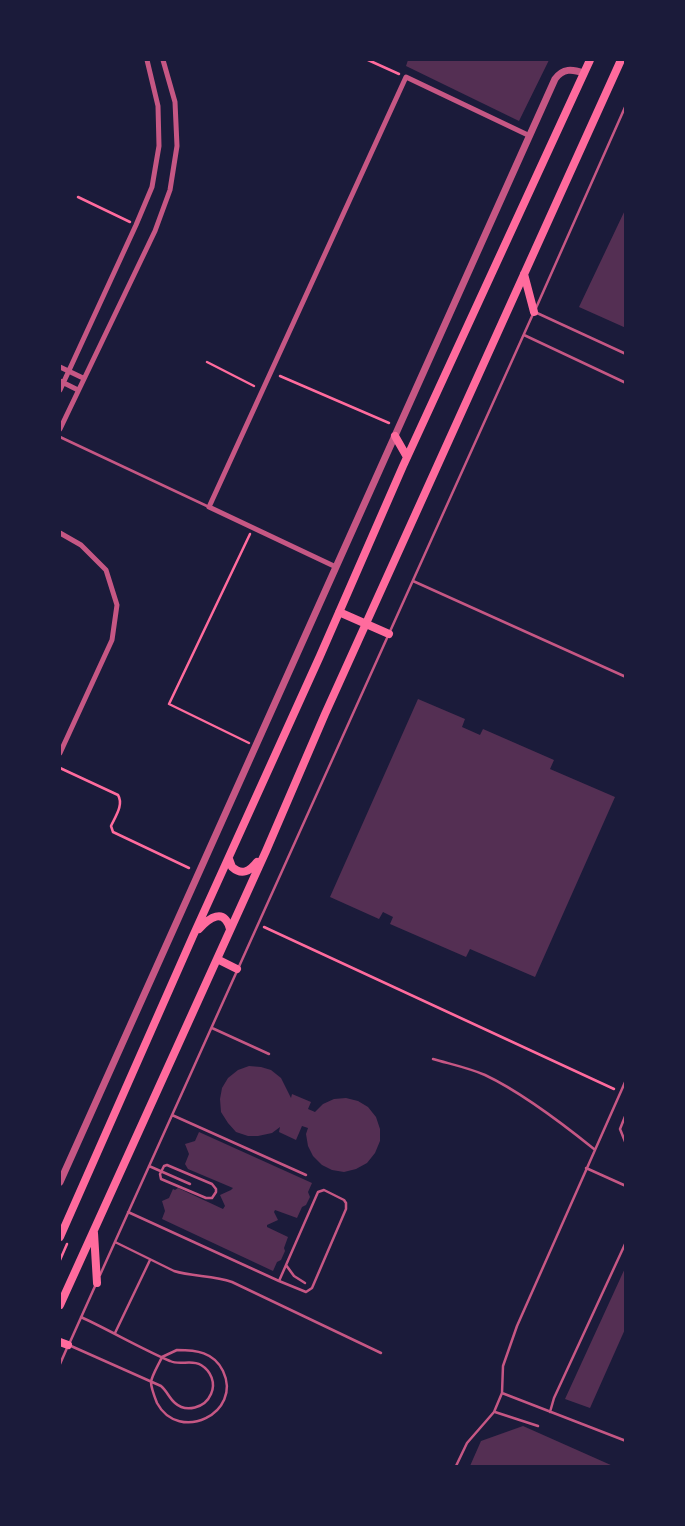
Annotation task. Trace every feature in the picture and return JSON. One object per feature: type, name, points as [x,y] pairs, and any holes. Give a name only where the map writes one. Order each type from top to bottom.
[{"type":"main road","points":[[60,1237],[407,457],[590,60]]},
{"type":"main road","points":[[60,1306],[621,60]]},
{"type":"main road","points":[[524,274],[534,312]]},
{"type":"main road","points":[[397,432],[407,457]]},
{"type":"main road","points":[[340,612],[388,634]]},
{"type":"main road","points":[[229,859],[235,870],[245,872],[251,869],[266,851]]},
{"type":"main road","points":[[193,936],[206,921],[216,916],[227,921],[230,929]]},
{"type":"main road","points":[[217,959],[237,969]]},
{"type":"main road","points":[[94,1231],[97,1283]]},
{"type":"street","points":[[60,390],[61,382],[69,371],[152,187],[159,146],[158,106],[146,60]]},
{"type":"street","points":[[60,429],[155,231],[170,190],[177,146],[175,102],[163,60]]},
{"type":"street","points":[[60,1182],[555,79],[558,74],[569,69],[584,74]]},
{"type":"street","points":[[336,567],[209,507],[406,77],[530,136]]},
{"type":"street","points":[[158,106],[175,102]]},
{"type":"street","points":[[60,367],[83,378]]},
{"type":"street","points":[[61,382],[78,390]]},
{"type":"street","points":[[60,533],[81,545],[106,570],[117,605],[112,640],[60,753]]},
{"type":"lane","points":[[60,1364],[64,1343],[81,1317],[97,1283],[625,105]]},
{"type":"lane","points":[[534,312],[625,354]]},
{"type":"lane","points":[[524,335],[625,383]]},
{"type":"lane","points":[[60,437],[209,507]]},
{"type":"lane","points":[[413,581],[625,675]]},
{"type":"lane","points":[[211,1027],[269,1054]]},
{"type":"lane","points":[[433,1059],[496,1081],[571,1130],[594,1149]]},
{"type":"lane","points":[[456,1466],[467,1443],[494,1412],[502,1393],[503,1366],[517,1326],[625,1080]]},
{"type":"lane","points":[[625,1114],[620,1129],[625,1144]]},
{"type":"lane","points":[[172,1115],[306,1175]]},
{"type":"lane","points":[[149,1166],[190,1184]]},
{"type":"lane","points":[[164,1166],[168,1166],[212,1184],[216,1189],[215,1195],[206,1198],[163,1180],[160,1177],[162,1171],[164,1166]]},
{"type":"lane","points":[[586,1168],[625,1186]]},
{"type":"lane","points":[[128,1212],[279,1281],[303,1291],[312,1288],[346,1209],[344,1200],[324,1190],[318,1192],[279,1281]]},
{"type":"lane","points":[[115,1241],[174,1271],[217,1277],[232,1282],[382,1353]]},
{"type":"lane","points":[[550,1412],[625,1242]]},
{"type":"lane","points":[[115,1333],[150,1259]]},
{"type":"lane","points":[[286,1265],[294,1276],[305,1283]]},
{"type":"lane","points":[[64,1343],[151,1382],[167,1391],[178,1406],[187,1408],[201,1405],[211,1394],[212,1379],[204,1367],[197,1363],[173,1363],[81,1317]]},
{"type":"lane","points":[[177,1350],[194,1350],[209,1356],[221,1367],[226,1390],[216,1412],[202,1421],[186,1422],[170,1417],[159,1406],[151,1382],[162,1357],[177,1350]]},
{"type":"lane","points":[[502,1393],[625,1441]]},
{"type":"lane","points":[[494,1412],[538,1426]]},
{"type":"path","points":[[368,60],[406,77]]},
{"type":"path","points":[[78,197],[136,225]]},
{"type":"path","points":[[207,362],[262,391]]},
{"type":"path","points":[[271,372],[397,432]]},
{"type":"path","points":[[253,528],[169,704],[256,746]]},
{"type":"path","points":[[60,768],[118,795],[121,804],[111,826],[113,832],[198,873]]},
{"type":"path","points":[[258,924],[620,1092]]},
{"type":"building","points":[[408,60],[549,60],[519,121],[406,66]]},
{"type":"building","points":[[626,208],[626,328],[579,307]]},
{"type":"building","points":[[418,699],[465,719],[462,727],[480,735],[483,729],[554,760],[550,769],[615,797],[535,977],[470,949],[466,957],[390,924],[393,917],[383,912],[379,919],[330,897]]},
{"type":"building","points":[[249,1066],[271,1070],[281,1078],[291,1098],[292,1094],[311,1102],[308,1109],[315,1112],[334,1099],[346,1098],[368,1107],[376,1117],[380,1129],[380,1141],[375,1153],[367,1163],[344,1172],[322,1165],[313,1156],[308,1146],[308,1128],[302,1126],[296,1140],[279,1132],[280,1127],[272,1133],[258,1136],[236,1132],[221,1112],[222,1088],[228,1078]]},
{"type":"building","points":[[199,1132],[312,1183],[308,1192],[310,1197],[297,1218],[275,1210],[278,1220],[267,1225],[288,1237],[285,1251],[273,1271],[162,1219],[165,1211],[162,1201],[169,1198],[173,1189],[178,1188],[223,1209],[225,1206],[220,1195],[233,1188],[188,1169],[185,1164],[189,1154],[185,1144],[195,1141]]},
{"type":"building","points":[[626,1266],[626,1327],[590,1408],[565,1399]]},
{"type":"building","points":[[523,1426],[613,1466],[470,1466],[481,1441]]}]
